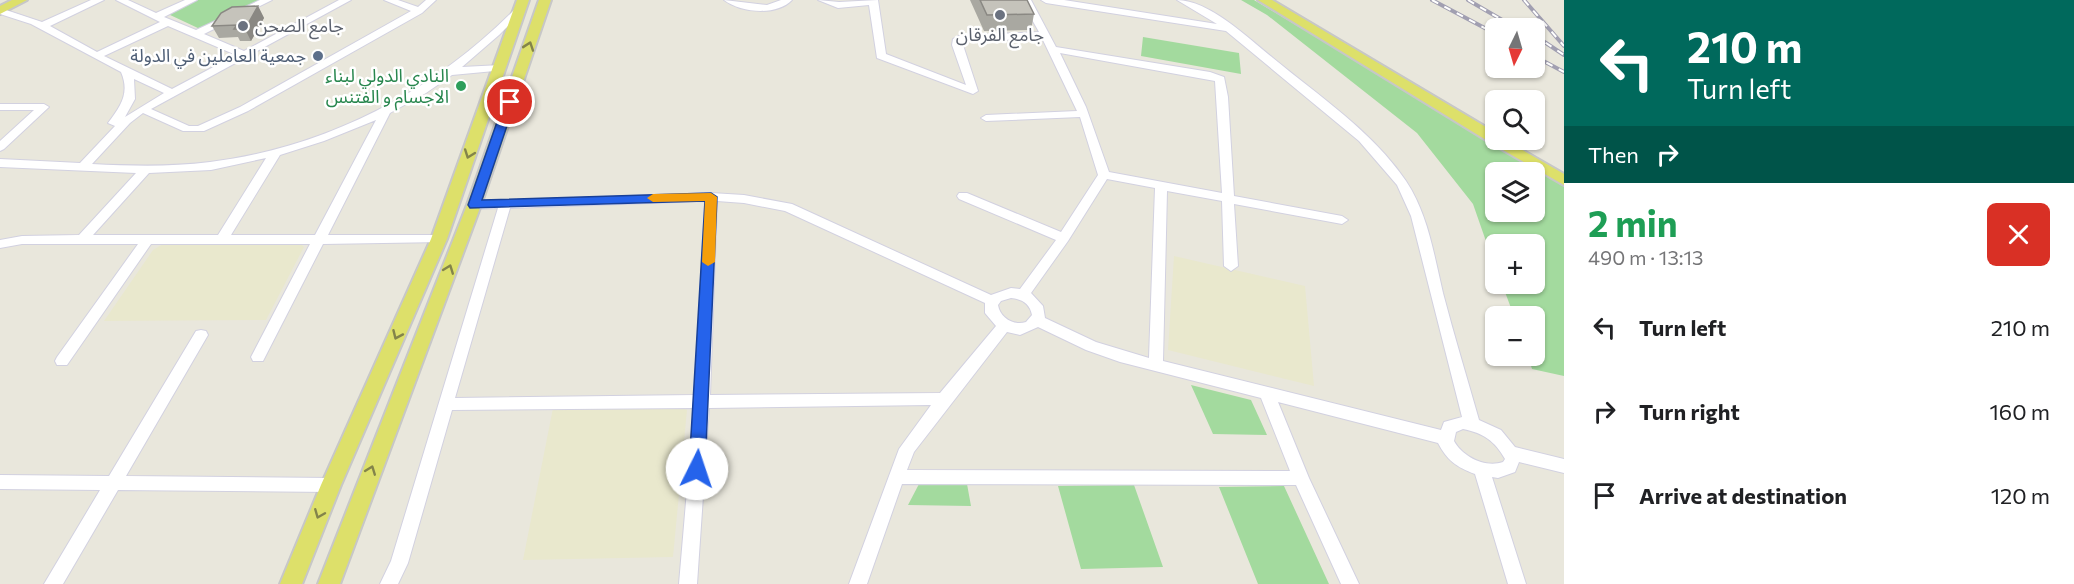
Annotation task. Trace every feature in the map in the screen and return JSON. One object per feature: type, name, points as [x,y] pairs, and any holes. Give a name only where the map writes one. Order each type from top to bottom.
[{"type":"main road","points":[[329,584],[474,205],[545,0]]},
{"type":"main road","points":[[1264,0],[1485,132]]},
{"type":"main road","points":[[1276,0],[1485,123]]},
{"type":"main road","points":[[291,584],[439,239],[522,4]]},
{"type":"main road","points":[[1514,150],[1564,180]]},
{"type":"main road","points":[[1530,150],[1564,170]]},
{"type":"street","points":[[41,26],[99,0]]},
{"type":"street","points":[[121,0],[243,54]]},
{"type":"street","points":[[156,17],[192,0]]},
{"type":"street","points":[[196,34],[267,0]]},
{"type":"street","points":[[78,166],[142,109],[346,0]]},
{"type":"street","points":[[389,0],[419,11]]},
{"type":"street","points":[[142,109],[187,129],[200,129],[244,109],[419,11],[431,0]]},
{"type":"street","points":[[729,0],[744,6],[779,7],[787,0]]},
{"type":"street","points":[[823,0],[838,4],[873,1],[881,56],[973,91],[957,45],[958,39],[1045,35]]},
{"type":"street","points":[[1023,295],[1064,238],[1104,176],[1097,144],[1026,0]]},
{"type":"street","points":[[1046,0],[1230,29]]},
{"type":"street","points":[[1182,0],[1196,6],[1230,29],[1344,120],[1376,150],[1402,185],[1420,220],[1472,424]]},
{"type":"street","points":[[0,163],[178,169],[229,163],[275,153],[386,110],[449,73],[522,4]]},
{"type":"street","points":[[7,6],[126,72],[170,92]]},
{"type":"street","points":[[96,56],[168,22]]},
{"type":"street","points":[[1052,49],[1210,75],[1220,79],[1223,85],[1231,266]]},
{"type":"street","points":[[449,73],[471,68],[501,68]]},
{"type":"street","points":[[78,166],[124,111],[132,86],[126,72]]},
{"type":"street","points":[[0,106],[44,107],[0,147]]},
{"type":"street","points":[[258,357],[386,110]]},
{"type":"street","points":[[986,118],[1083,114]]},
{"type":"street","points":[[222,239],[275,153]]},
{"type":"street","points":[[82,240],[147,168]]},
{"type":"street","points":[[1104,176],[1342,220]]},
{"type":"street","points":[[1156,366],[1161,186]]},
{"type":"street","points":[[963,196],[1064,238]]},
{"type":"street","points":[[474,205],[711,197],[744,199],[788,207],[992,301]]},
{"type":"street","points":[[688,584],[702,400],[711,197]]},
{"type":"street","points":[[389,584],[399,563],[506,204]]},
{"type":"street","points":[[62,361],[148,239]]},
{"type":"street","points":[[0,244],[22,240],[439,239]]},
{"type":"street","points":[[1003,294],[1023,295],[1037,306],[1039,316],[1037,321],[1025,328],[1004,325],[991,312],[992,301],[1003,294]]},
{"type":"street","points":[[1037,321],[1091,346],[1156,366],[1446,438]]},
{"type":"street","points":[[858,584],[907,449],[1004,325]]},
{"type":"street","points":[[53,584],[201,335]]},
{"type":"street","points":[[1267,394],[1301,478],[1350,584]]},
{"type":"street","points":[[445,404],[944,399]]},
{"type":"street","points":[[1463,423],[1472,424],[1491,432],[1506,446],[1512,461],[1509,467],[1503,471],[1482,471],[1462,461],[1454,453],[1446,438],[1449,427],[1463,423]]},
{"type":"street","points":[[1510,453],[1564,466]]},
{"type":"street","points":[[1482,471],[1517,584]]},
{"type":"street","points":[[897,477],[1301,478]]},
{"type":"street","points":[[0,482],[332,484]]},
{"type":"shaded area","points":[[163,244],[301,244],[304,247],[266,320],[104,321],[153,250]]},
{"type":"shaded area","points":[[1174,256],[1305,286],[1314,386],[1168,350]]},
{"type":"shaded area","points":[[682,407],[687,410],[673,557],[523,560],[553,408]]},
{"type":"green space","points":[[198,0],[262,0],[200,29],[168,14]]},
{"type":"green space","points":[[1241,0],[1254,0],[1485,138],[1485,150],[1505,150],[1525,162],[1485,162],[1485,222],[1545,222],[1545,174],[1564,185],[1564,376],[1532,369],[1531,366],[1545,366],[1545,306],[1510,306],[1506,294],[1545,294],[1545,234],[1485,234],[1485,238],[1473,204],[1417,133],[1267,15]]},
{"type":"green space","points":[[1143,37],[1239,53],[1241,74],[1141,56]]},
{"type":"green space","points":[[1191,385],[1251,400],[1267,435],[1213,434]]},
{"type":"green space","points":[[919,484],[967,484],[971,506],[908,505]]},
{"type":"green space","points":[[1134,485],[1163,567],[1081,569],[1058,486]]},
{"type":"green space","points":[[1284,486],[1329,584],[1258,584],[1219,487]]},
{"type":"building","points":[[980,0],[1027,0],[1034,14],[987,15]]},
{"type":"building","points":[[258,6],[245,29],[234,29],[237,25],[212,26],[221,13],[232,7]]},
{"type":"railway","points":[[1432,0],[1485,28]]},
{"type":"railway","points":[[1468,0],[1499,18]]},
{"type":"railway","points":[[1524,0],[1564,46]]},
{"type":"railway","points":[[1545,42],[1564,55]]},
{"type":"railway","points":[[1545,62],[1564,72]]},
{"type":"slow traffic","points":[[653,198],[711,197],[708,262]]},
{"type":"place","name":"جامع الفرقان","points":[[1000,15]]},
{"type":"place","name":"جامع الصحن","points":[[243,26]]},
{"type":"place","name":"جمعية العاملين في الدولة","points":[[318,56]]},
{"type":"place","name":"النادي الدولي لبناء الاجسام و الفتنس","points":[[461,86]]},
{"type":"route","points":[[510,102],[474,205],[627,198],[711,197],[697,469]]}]
